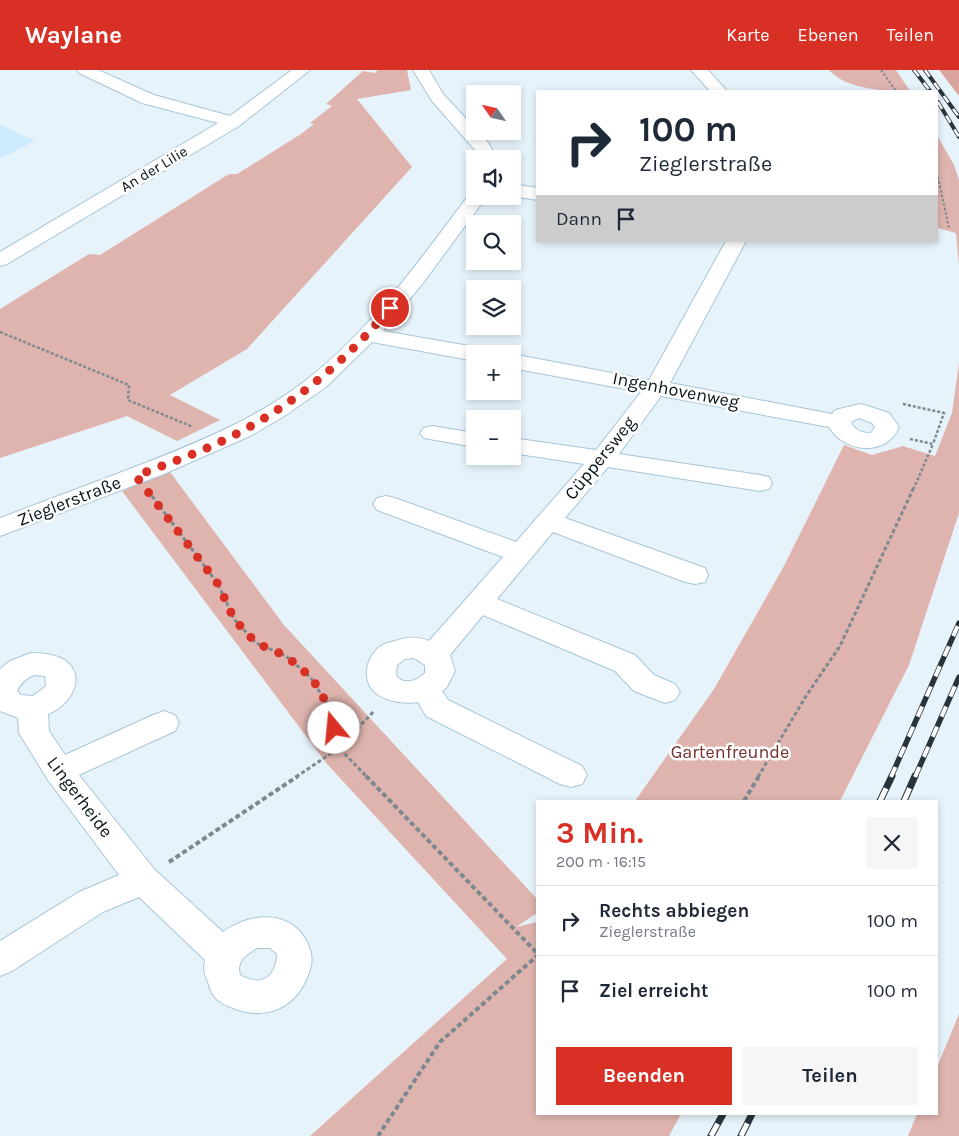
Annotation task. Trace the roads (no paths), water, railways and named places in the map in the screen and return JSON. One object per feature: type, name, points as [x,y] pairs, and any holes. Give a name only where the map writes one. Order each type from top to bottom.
[{"type":"street","points":[[85,70],[148,100],[233,122]]},
{"type":"street","name":"An der Lilie","points":[[0,260],[233,122],[302,70]]},
{"type":"street","points":[[421,70],[424,80],[484,150]]},
{"type":"street","points":[[699,70],[718,90]]},
{"type":"street","points":[[521,191],[536,194]]},
{"type":"street","name":"Zieglerstraße","points":[[0,527],[217,444],[292,402],[368,335],[436,253],[471,205]]},
{"type":"street","name":"Cüppersweg","points":[[434,654],[602,459],[658,386],[735,242]]},
{"type":"street","points":[[368,335],[466,352]]},
{"type":"street","name":"Ingenhovenweg","points":[[521,363],[658,386],[839,422],[840,428],[846,434],[861,440],[872,441],[886,433]]},
{"type":"street","points":[[432,433],[466,439]]},
{"type":"street","points":[[521,446],[760,483]]},
{"type":"street","points":[[386,504],[520,553]]},
{"type":"street","points":[[548,521],[695,574]]},
{"type":"street","points":[[479,602],[625,663],[644,683],[666,692]]},
{"type":"street","points":[[412,691],[435,684],[440,675],[440,663],[434,654],[425,650],[404,648],[392,652],[385,657],[381,664],[381,678],[388,687],[412,691],[437,708],[571,775]]},
{"type":"street","name":"Lingerheide","points":[[33,707],[34,733],[59,771],[143,880],[225,956]]},
{"type":"street","points":[[59,771],[164,723]]},
{"type":"street","points":[[0,960],[91,902],[143,880]]},
{"type":"railway","points":[[914,70],[929,90]]},
{"type":"railway","points":[[925,70],[959,117]]},
{"type":"railway","points":[[938,102],[959,137]]},
{"type":"railway","points":[[891,777],[959,623]]},
{"type":"railway","points":[[915,777],[959,677]]},
{"type":"railway","points":[[880,800],[892,776]]},
{"type":"railway","points":[[904,800],[915,776]]},
{"type":"railway","points":[[711,1136],[722,1115]]},
{"type":"railway","points":[[741,1136],[752,1115]]},
{"type":"park label","name":"Gartenfreunde","points":[[730,752]]}]
